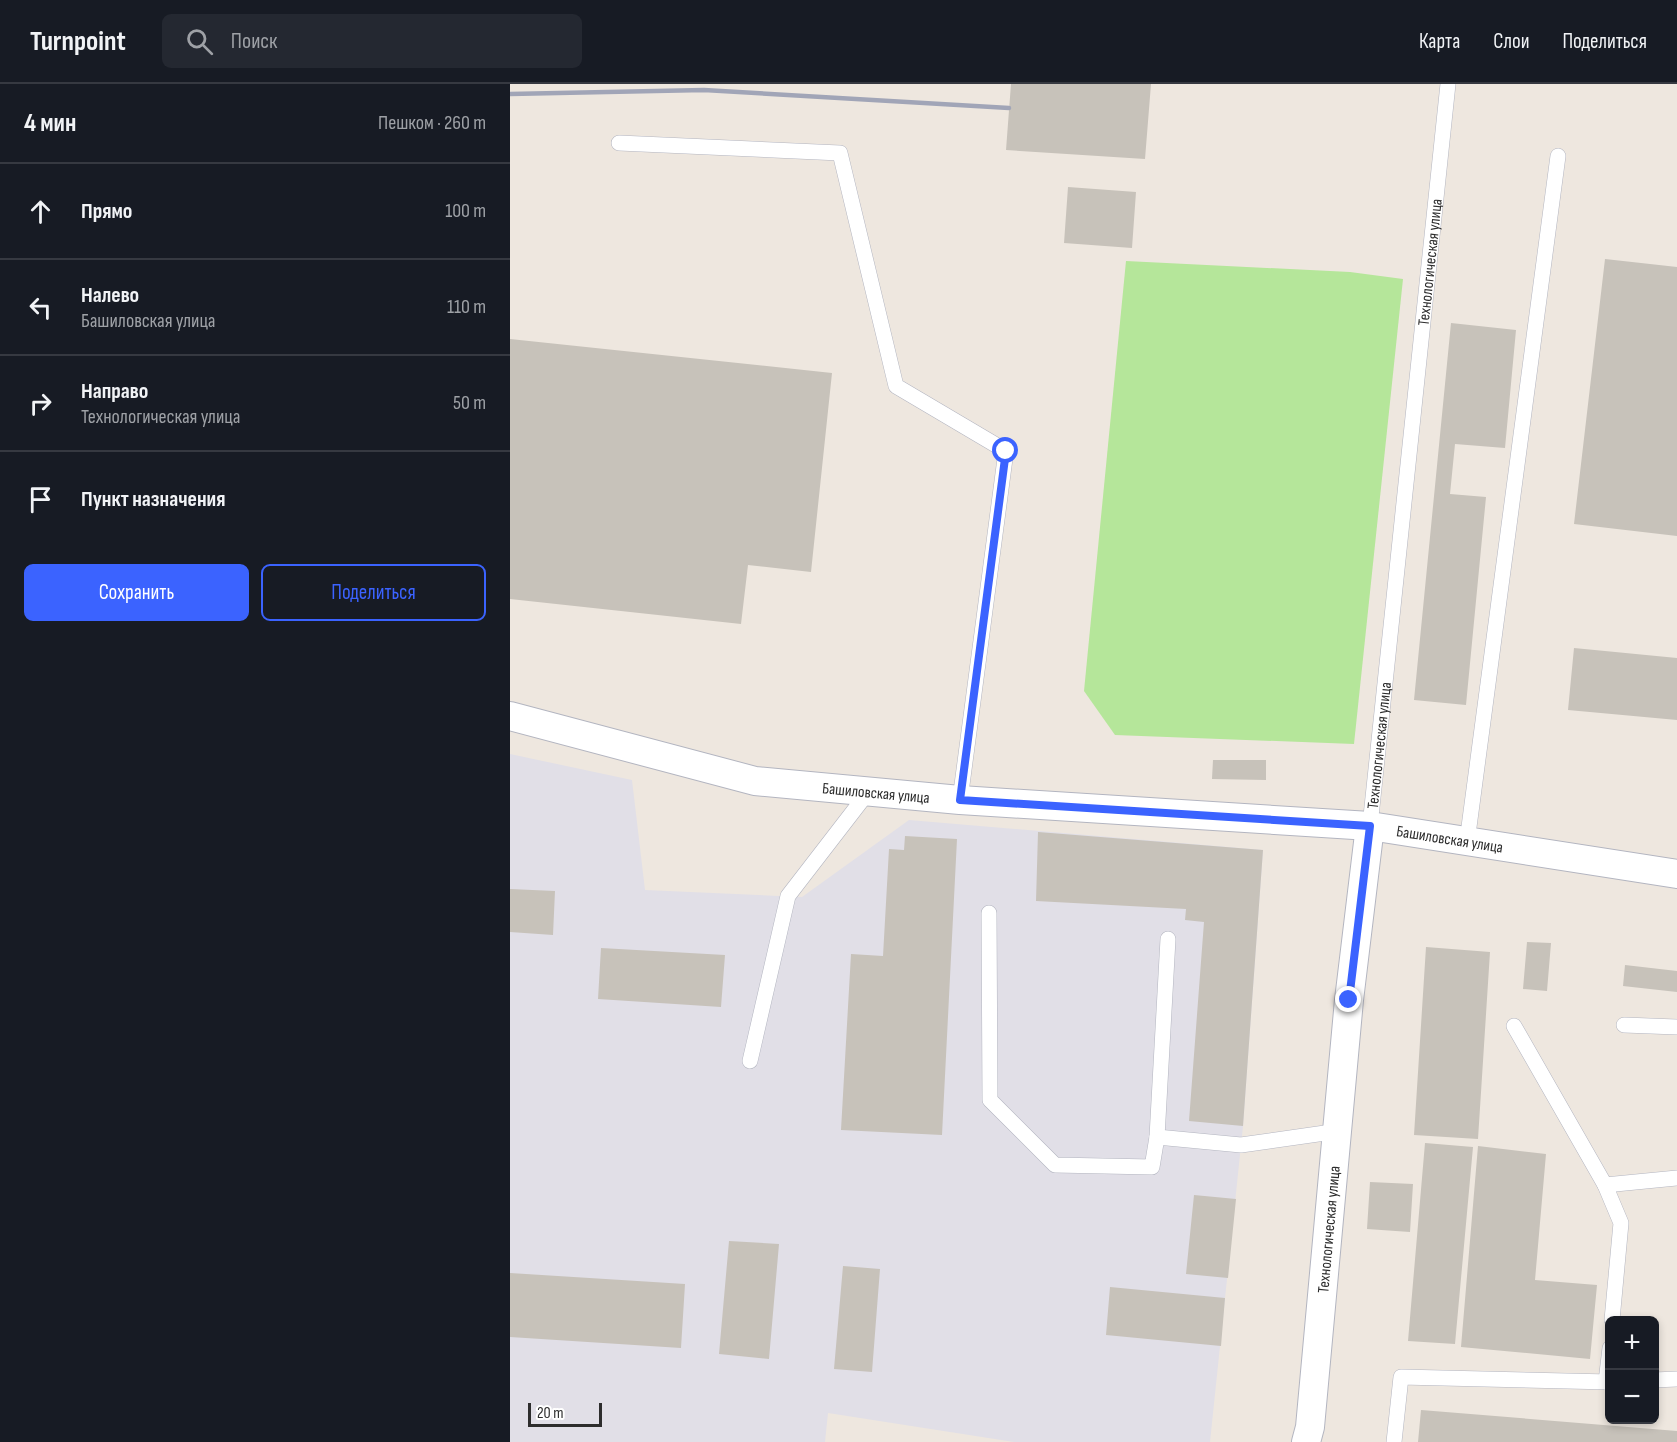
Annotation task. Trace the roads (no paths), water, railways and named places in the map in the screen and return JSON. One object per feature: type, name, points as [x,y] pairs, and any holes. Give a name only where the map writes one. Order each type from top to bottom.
[{"type":"street","name":"Башиловская улица","points":[[510,716],[755,781],[960,800],[1370,826],[1677,874]]},
{"type":"street","name":"Технологическая улица","points":[[1306,1442],[1310,1427],[1339,1131],[1349,1000],[1370,826]]},
{"type":"lane","name":"Технологическая улица","points":[[1370,826],[1448,84]]},
{"type":"lane","points":[[619,142],[840,153],[896,386],[1006,451],[960,800]]},
{"type":"lane","points":[[1467,842],[1558,156]]},
{"type":"lane","points":[[750,1061],[788,896],[869,791]]},
{"type":"lane","points":[[989,913],[990,1100],[1055,1164],[1152,1167],[1157,1137],[1168,939]]},
{"type":"lane","points":[[1624,1025],[1677,1027]]},
{"type":"lane","points":[[1514,1026],[1605,1185],[1621,1223],[1612,1316]]},
{"type":"lane","points":[[1157,1137],[1241,1145],[1339,1131]]},
{"type":"lane","points":[[1605,1185],[1677,1178]]},
{"type":"lane","points":[[1394,1442],[1401,1377],[1605,1382]]},
{"type":"lane","points":[[1659,1380],[1677,1379]]},
{"type":"railway","points":[[510,94],[704,90],[1009,108]]}]
